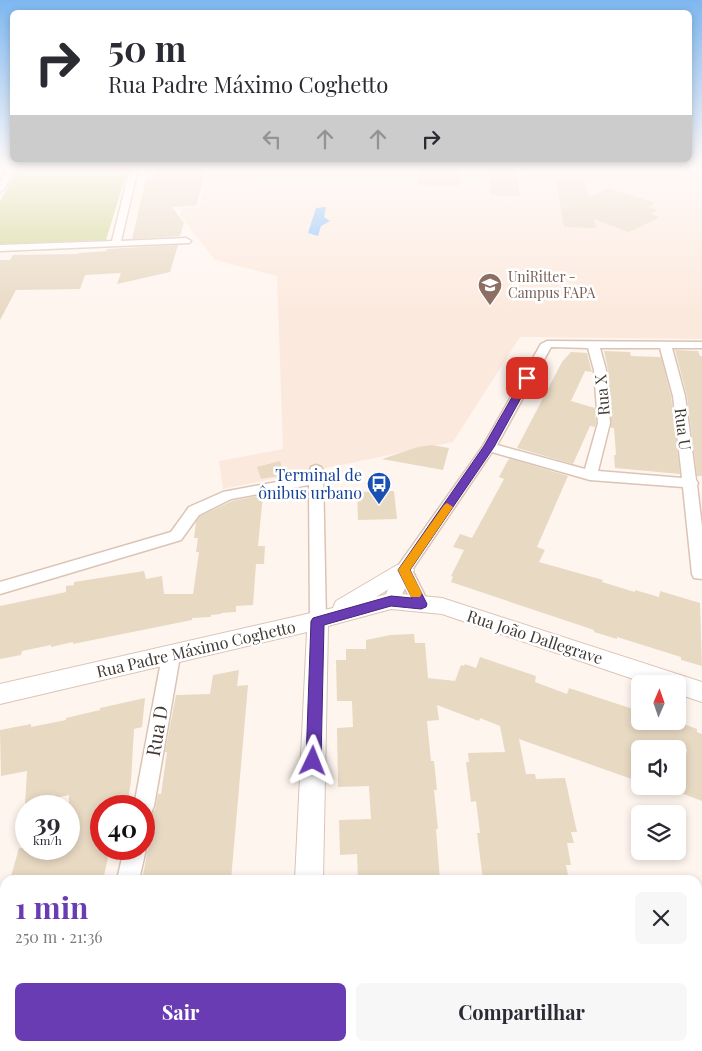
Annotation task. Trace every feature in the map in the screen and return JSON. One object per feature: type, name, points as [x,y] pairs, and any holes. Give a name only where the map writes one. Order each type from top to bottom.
[{"type":"street","points":[[116,243],[122,217]]},
{"type":"street","points":[[0,248],[186,241]]},
{"type":"street","points":[[391,601],[404,570],[489,447],[547,344],[702,345]]},
{"type":"street","name":"Rua U","points":[[666,344],[679,396],[696,484],[700,574]]},
{"type":"street","name":"Rua X","points":[[590,475],[604,423],[600,370],[593,345]]},
{"type":"street","points":[[489,447],[590,475],[696,484]]},
{"type":"street","points":[[0,588],[176,536],[194,511],[228,495],[316,474],[318,621],[309,875]]},
{"type":"street","points":[[404,570],[421,604]]},
{"type":"street","points":[[318,621],[404,570]]},
{"type":"street","name":"Rua Padre Máximo Coghetto","points":[[0,694],[318,621],[391,601]]},
{"type":"street","name":"Rua João Dallegrave","points":[[391,601],[442,606],[650,675]]},
{"type":"street","name":"Rua D","points":[[146,795],[170,656]]},
{"type":"street","name":"Rua João Dallegrave","points":[[686,687],[702,692]]},
{"type":"street","points":[[129,875],[133,860]]},
{"type":"shaded area","name":"UniRitter - Campus FAPA","points":[[182,217],[702,217],[702,339],[520,337],[453,442],[223,489],[219,461],[283,449],[277,276],[215,260]]},
{"type":"green space","points":[[0,217],[113,217],[106,240],[0,244]]},
{"type":"water","points":[[313,217],[324,217],[330,221],[321,226],[318,236],[308,233]]},
{"type":"building","points":[[137,217],[180,217],[184,223],[180,236],[132,239]]},
{"type":"building","points":[[562,217],[660,217],[629,232],[594,219],[596,228],[564,227]]},
{"type":"building","points":[[178,245],[170,272],[117,284],[121,273],[85,275],[80,289],[16,290],[0,320],[0,260],[10,260],[13,255],[78,254],[106,251],[107,249]]},
{"type":"building","points":[[675,350],[698,351],[700,356],[702,356],[702,476],[697,476],[687,396]]},
{"type":"building","points":[[604,351],[630,352],[631,356],[661,357],[671,396],[680,474],[615,468],[614,428],[611,428],[608,370]]},
{"type":"building","points":[[571,352],[587,353],[592,372],[585,371],[571,401],[595,408],[596,423],[595,427],[590,426],[573,464],[517,448],[562,362]]},
{"type":"building","points":[[431,445],[449,448],[443,470],[382,459],[418,447]]},
{"type":"building","points":[[511,459],[568,476],[537,547],[545,550],[539,562],[603,580],[602,582],[635,592],[635,590],[659,597],[660,591],[700,603],[702,666],[681,660],[681,657],[617,637],[617,639],[594,632],[594,630],[451,582],[453,577],[451,576],[464,550],[453,547],[460,534],[472,538],[504,479],[499,477],[508,460]]},
{"type":"building","points":[[280,461],[284,475],[261,479],[257,467]]},
{"type":"building","points":[[394,491],[397,519],[358,520],[357,492]]},
{"type":"building","points":[[263,495],[258,546],[265,546],[264,564],[256,564],[253,605],[236,606],[236,612],[211,615],[211,617],[192,618],[192,620],[73,644],[73,642],[51,647],[51,645],[22,651],[21,655],[0,659],[0,606],[66,592],[66,586],[74,585],[74,582],[144,571],[146,579],[162,576],[164,594],[193,594],[199,552],[196,552],[198,538],[194,538],[196,522],[200,516],[232,501]]},
{"type":"building","points":[[414,634],[415,643],[425,643],[428,678],[455,681],[461,665],[464,666],[465,664],[476,668],[480,657],[536,676],[535,682],[567,694],[569,688],[631,708],[631,730],[686,730],[686,725],[697,729],[697,732],[702,734],[702,801],[686,795],[686,740],[631,740],[631,779],[519,739],[526,774],[535,774],[536,779],[565,778],[577,832],[571,832],[574,843],[567,843],[571,865],[566,865],[568,875],[482,875],[477,833],[480,833],[476,801],[471,802],[466,762],[469,762],[468,753],[505,752],[500,726],[480,718],[479,721],[437,705],[439,720],[427,721],[431,761],[434,761],[437,790],[434,790],[440,875],[358,875],[357,854],[340,855],[339,820],[371,819],[369,786],[338,787],[337,728],[353,727],[352,701],[337,701],[336,660],[346,660],[346,649],[366,649],[366,640],[390,635]]},
{"type":"building","points":[[239,670],[237,686],[248,685],[231,875],[143,875],[146,860],[155,860],[155,810],[158,794],[161,794],[167,752],[165,752],[176,695],[210,694],[213,675]]},
{"type":"building","points":[[145,698],[142,727],[134,729],[129,795],[90,795],[90,860],[108,860],[104,875],[11,875],[16,860],[80,860],[80,795],[26,795],[27,771],[1,776],[0,730],[31,724],[31,727],[66,720],[66,718],[100,710],[100,708]]},
{"type":"slow traffic","points":[[416,593],[404,570],[447,507]]},
{"type":"place","name":"UniRitter - Campus FAPA","points":[[490,306]]},
{"type":"place","name":"Terminal de ônibus urbano","points":[[379,505]]},
{"type":"route","points":[[313,761],[318,621],[391,601],[421,604],[404,570],[489,447],[527,378]]}]
